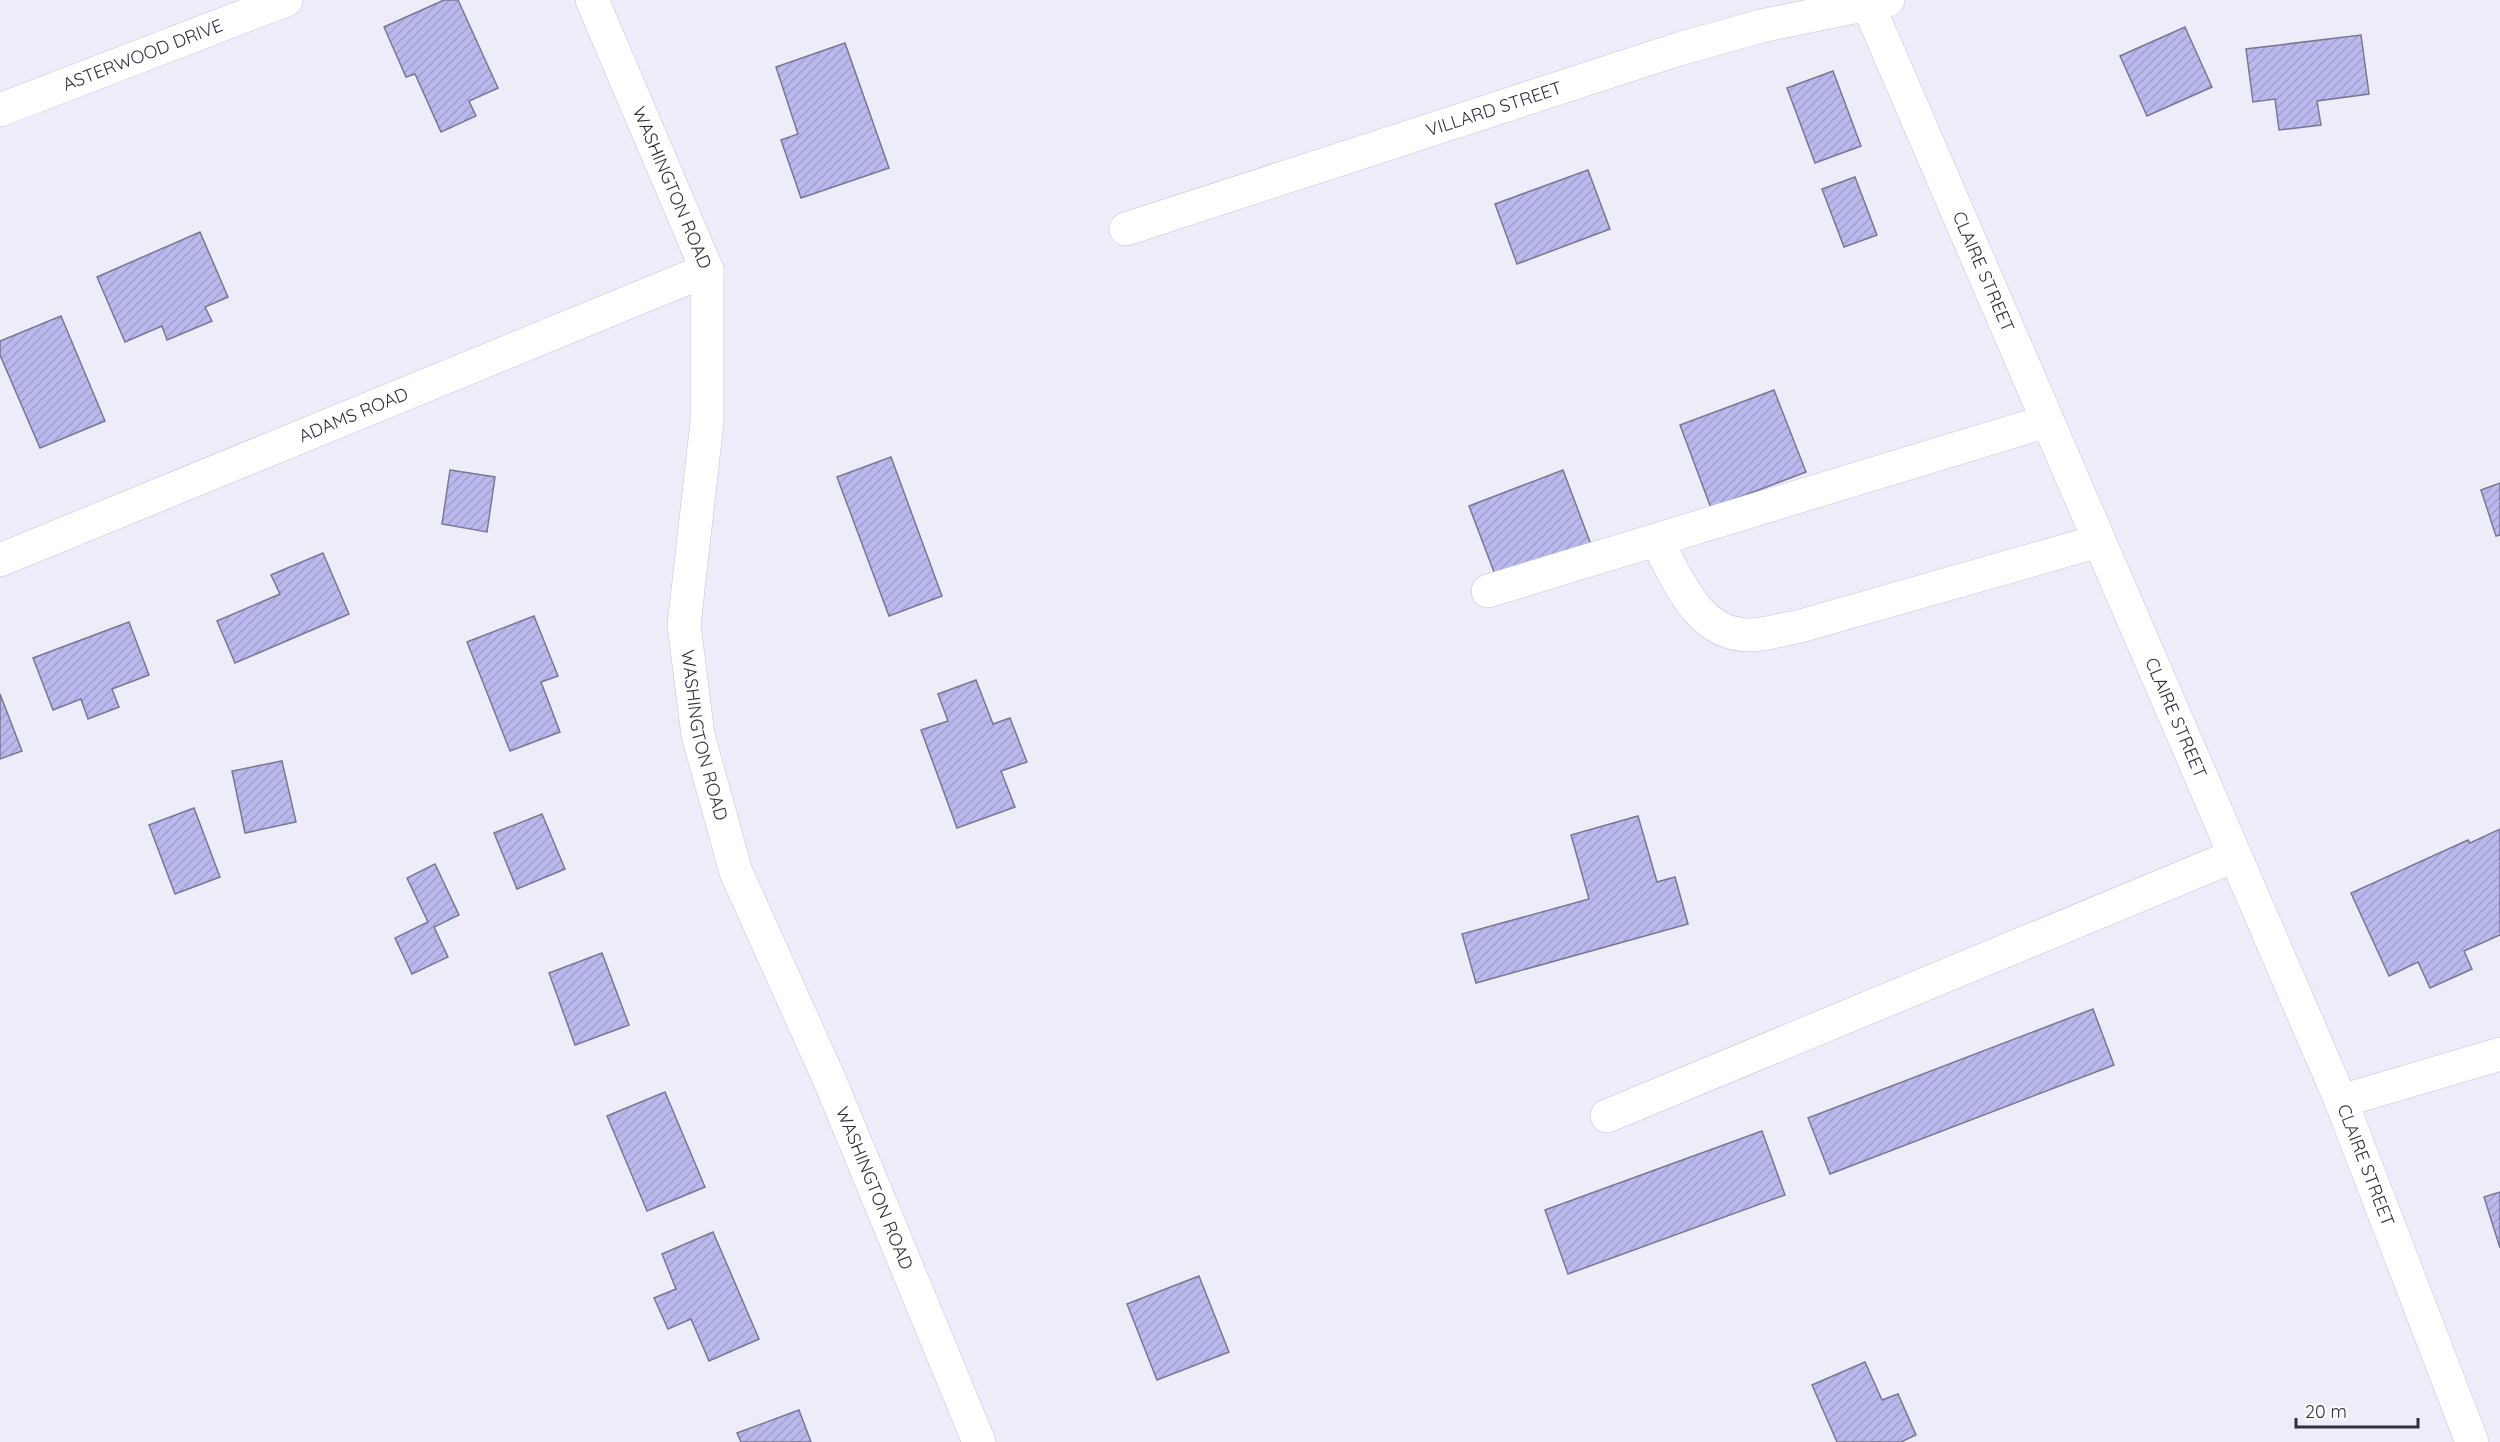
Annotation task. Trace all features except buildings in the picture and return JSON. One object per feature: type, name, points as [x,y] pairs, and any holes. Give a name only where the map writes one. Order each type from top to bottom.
[{"type":"street","name":"ASTERWOOD DRIVE","points":[[0,110],[286,0]]},
{"type":"street","name":"WASHINGTON ROAD","points":[[592,0],[707,270],[707,422],[684,625],[698,735],[736,872],[830,1081],[979,1442]]},
{"type":"street","name":"VILLARD STREET","points":[[1126,229],[1679,49],[1874,1]]},
{"type":"street","name":"CLAIRE STREET","points":[[1874,1],[2047,421],[2341,1101],[2472,1442]]},
{"type":"street","name":"ADAMS ROAD","points":[[0,560],[707,270]]},
{"type":"street","points":[[1488,591],[2047,421]]},
{"type":"street","points":[[1656,540],[1695,609],[1718,628],[1747,635],[1797,627],[2098,541]]},
{"type":"street","points":[[1606,1116],[2235,856]]},
{"type":"street","points":[[2341,1101],[2500,1053]]}]
